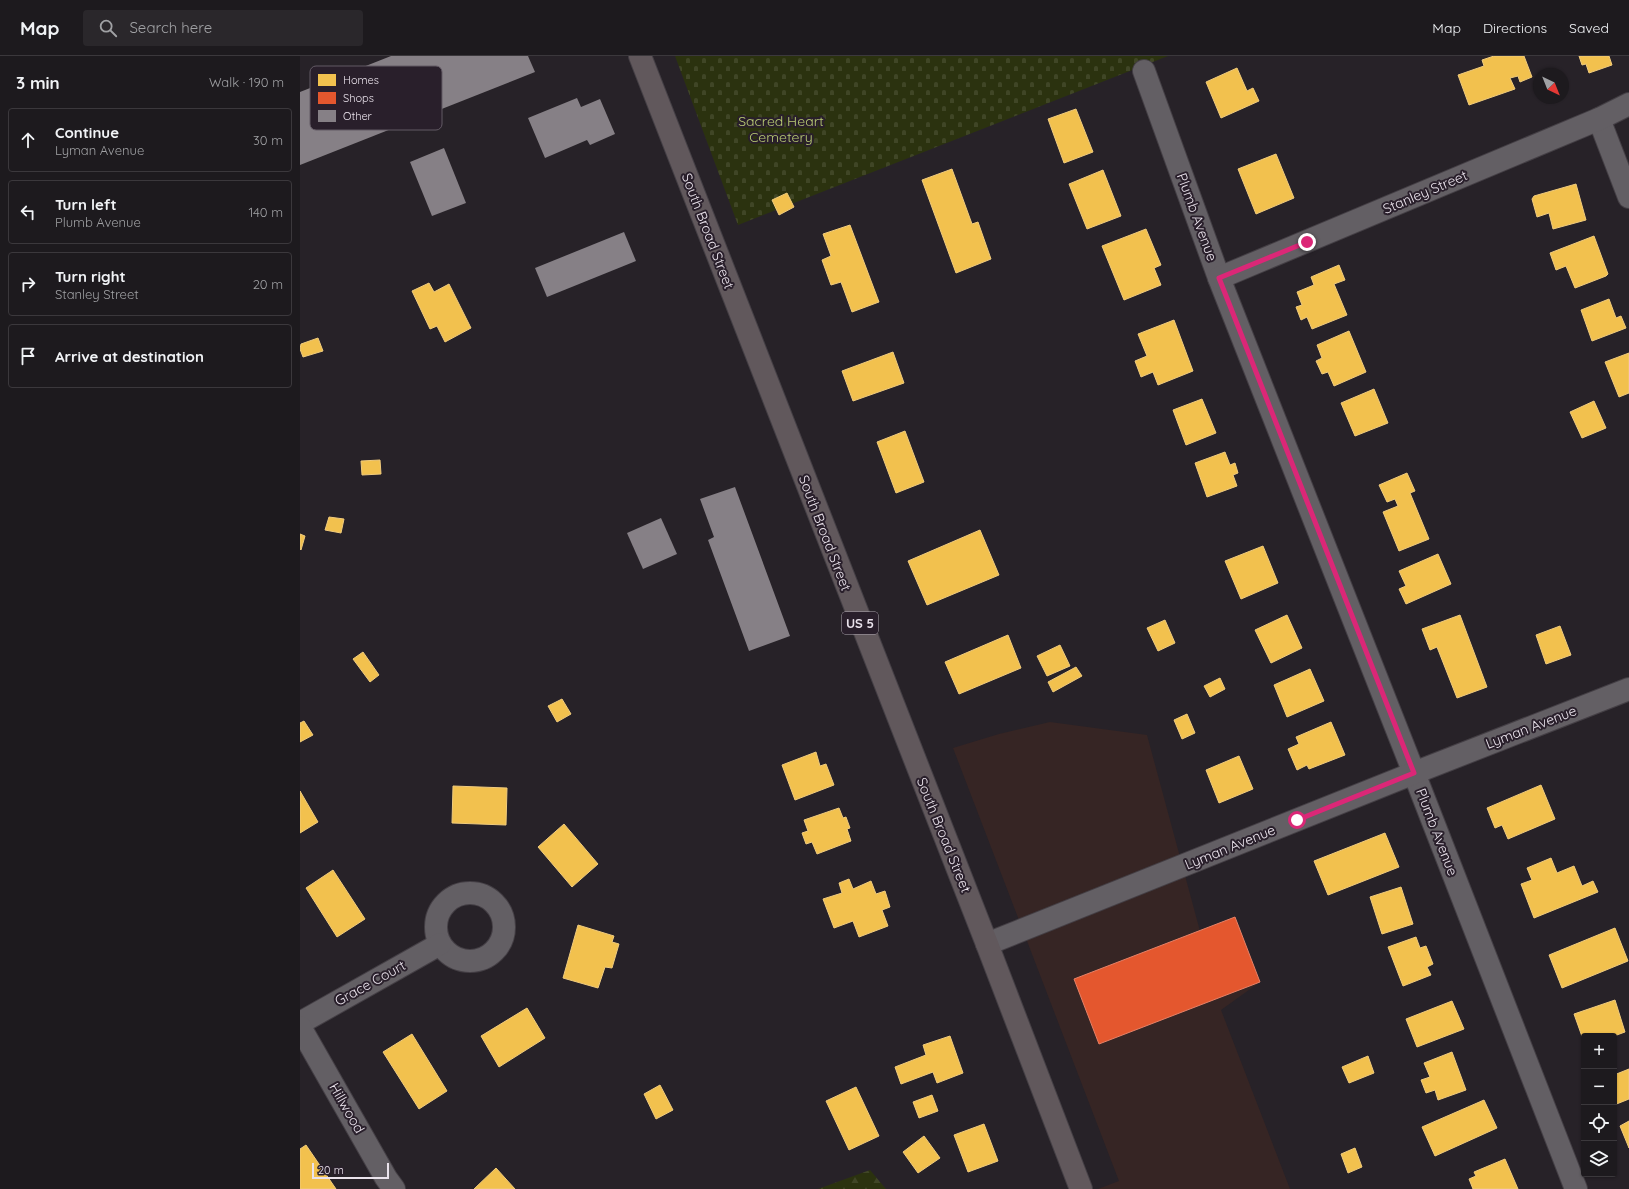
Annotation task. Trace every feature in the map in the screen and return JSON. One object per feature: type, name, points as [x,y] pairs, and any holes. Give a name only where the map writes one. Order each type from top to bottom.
[{"type":"main road","name":"South Broad Street","points":[[640,56],[987,944],[1081,1189]]},
{"type":"street","name":"Plumb Avenue","points":[[1144,71],[1219,278],[1576,1189]]},
{"type":"street","name":"Stanley Street","points":[[1219,278],[1599,119],[1629,104]]},
{"type":"street","points":[[1599,119],[1629,197]]},
{"type":"street","name":"Lyman Avenue","points":[[987,944],[1414,773],[1629,689]]},
{"type":"street","name":"Grace Court","points":[[300,1023],[440,944]]},
{"type":"street","name":"Hillwood","points":[[300,1026],[386,1178],[394,1189]]},
{"type":"shaded area","points":[[1050,722],[1147,735],[1200,931],[1260,982],[1221,1010],[1290,1189],[1098,1189],[1119,1181],[953,748],[999,734]]},
{"type":"green space","name":"Sacred Heart Cemetery","points":[[675,56],[1168,56],[738,225]]},
{"type":"green space","points":[[870,1170],[886,1189],[818,1189]]},
{"type":"building: Homes","points":[[1494,56],[1524,56],[1532,77],[1520,82],[1518,76],[1510,78],[1515,89],[1469,105],[1458,75],[1484,66],[1482,60]]},
{"type":"building: Homes","points":[[1579,56],[1609,56],[1612,65],[1589,73],[1586,64],[1582,65]]},
{"type":"building: Homes","points":[[1237,68],[1247,91],[1253,88],[1259,101],[1221,118],[1206,82]]},
{"type":"building: Homes","points":[[1076,109],[1093,152],[1064,163],[1048,119]]},
{"type":"building: Homes","points":[[1276,154],[1294,198],[1256,214],[1238,169]]},
{"type":"building: Homes","points":[[952,169],[972,224],[978,222],[991,259],[956,273],[922,180]]},
{"type":"building: Homes","points":[[1103,170],[1121,216],[1087,229],[1069,184]]},
{"type":"building: Homes","points":[[1576,184],[1586,220],[1553,229],[1549,213],[1537,217],[1532,199],[1534,196]]},
{"type":"building: Homes","points":[[787,193],[794,207],[779,215],[772,200]]},
{"type":"building: Homes","points":[[850,225],[879,302],[852,312],[841,282],[831,285],[822,260],[831,256],[823,234]]},
{"type":"building: Homes","points":[[1146,229],[1161,265],[1154,268],[1161,285],[1124,300],[1102,246]]},
{"type":"building: Homes","points":[[1594,236],[1608,274],[1575,288],[1566,266],[1556,270],[1550,253]]},
{"type":"building: Homes","points":[[1339,265],[1345,280],[1334,284],[1347,315],[1312,329],[1307,317],[1301,320],[1296,307],[1302,305],[1297,292],[1314,285],[1311,277]]},
{"type":"building: Homes","points":[[429,283],[434,292],[449,284],[471,328],[445,342],[437,326],[430,329],[412,291]]},
{"type":"building: Homes","points":[[1609,299],[1616,318],[1621,316],[1626,328],[1592,341],[1581,310]]},
{"type":"building: Homes","points":[[1174,320],[1193,371],[1158,385],[1153,372],[1141,377],[1135,361],[1147,356],[1138,334]]},
{"type":"building: Homes","points":[[1349,331],[1366,372],[1334,386],[1328,372],[1322,374],[1316,361],[1322,358],[1317,345]]},
{"type":"building: Homes","points":[[318,338],[323,351],[303,357],[300,349],[301,344]]},
{"type":"building: Homes","points":[[893,352],[904,383],[853,401],[842,371]]},
{"type":"building: Homes","points":[[1629,353],[1629,393],[1619,397],[1605,362]]},
{"type":"building: Homes","points":[[1374,389],[1388,423],[1355,436],[1341,403]]},
{"type":"building: Homes","points":[[1202,399],[1216,433],[1186,445],[1173,410]]},
{"type":"building: Homes","points":[[1594,401],[1606,428],[1582,438],[1570,412]]},
{"type":"building: Homes","points":[[905,431],[924,482],[896,493],[877,442]]},
{"type":"building: Homes","points":[[1225,452],[1230,465],[1235,463],[1238,473],[1233,475],[1237,486],[1207,497],[1195,463]]},
{"type":"building: Homes","points":[[380,460],[381,474],[362,475],[361,461]]},
{"type":"building: Homes","points":[[1407,473],[1415,491],[1410,493],[1429,539],[1399,551],[1383,512],[1398,506],[1395,499],[1387,502],[1379,485]]},
{"type":"building: Homes","points":[[329,517],[344,519],[341,533],[325,530]]},
{"type":"building: Homes","points":[[980,530],[999,575],[927,605],[908,561]]},
{"type":"building: Homes","points":[[300,534],[305,536],[301,550],[300,549]]},
{"type":"building: Homes","points":[[1263,546],[1278,583],[1241,599],[1225,561]]},
{"type":"building: Homes","points":[[1438,554],[1451,584],[1406,604],[1399,589],[1406,586],[1399,571]]},
{"type":"building: Homes","points":[[1287,615],[1302,648],[1271,663],[1255,630]]},
{"type":"building: Homes","points":[[1460,615],[1487,687],[1457,698],[1437,647],[1430,650],[1422,629]]},
{"type":"building: Homes","points":[[1165,620],[1175,643],[1158,651],[1147,628]]},
{"type":"building: Homes","points":[[1560,626],[1571,655],[1546,664],[1536,635]]},
{"type":"building: Homes","points":[[1008,635],[1021,668],[959,694],[945,662]]},
{"type":"building: Homes","points":[[1060,645],[1070,666],[1047,676],[1037,656]]},
{"type":"building: Homes","points":[[363,652],[379,675],[370,682],[353,659]]},
{"type":"building: Homes","points":[[1076,667],[1082,676],[1053,692],[1048,682]]},
{"type":"building: Homes","points":[[1310,669],[1324,701],[1287,717],[1274,685]]},
{"type":"building: Homes","points":[[1220,678],[1225,689],[1210,697],[1204,686]]},
{"type":"building: Homes","points":[[562,699],[571,714],[557,722],[548,706]]},
{"type":"building: Homes","points":[[1187,714],[1195,733],[1182,739],[1174,720]]},
{"type":"building: Homes","points":[[304,721],[313,735],[300,742],[300,723]]},
{"type":"building: Homes","points":[[1331,722],[1345,755],[1309,769],[1307,765],[1297,770],[1288,749],[1299,744],[1296,737]]},
{"type":"building: Homes","points":[[816,752],[820,766],[826,764],[834,785],[795,800],[782,765]]},
{"type":"building: Homes","points":[[1239,756],[1253,789],[1219,803],[1206,770]]},
{"type":"building: Homes","points":[[1541,785],[1555,819],[1508,839],[1502,825],[1495,828],[1487,808]]},
{"type":"building: Homes","points":[[453,786],[507,788],[506,825],[452,823]]},
{"type":"building: Homes","points":[[300,791],[318,822],[300,833]]},
{"type":"building: Homes","points":[[839,808],[843,818],[846,817],[850,828],[847,829],[851,841],[817,854],[812,842],[806,844],[802,833],[808,831],[804,820]]},
{"type":"building: Homes","points":[[564,824],[598,864],[572,887],[538,847]]},
{"type":"building: Homes","points":[[1385,833],[1399,867],[1328,895],[1314,861]]},
{"type":"building: Homes","points":[[1551,858],[1557,873],[1574,866],[1582,886],[1593,881],[1598,892],[1534,918],[1521,884],[1532,880],[1527,868]]},
{"type":"building: Homes","points":[[333,870],[365,919],[337,937],[306,888]]},
{"type":"building: Homes","points":[[849,879],[853,889],[871,881],[876,894],[885,891],[890,907],[882,910],[888,926],[859,937],[853,921],[834,928],[823,899],[842,893],[839,883]]},
{"type":"building: Homes","points":[[1401,887],[1413,924],[1382,934],[1370,897]]},
{"type":"building: Homes","points":[[578,925],[614,936],[612,942],[619,944],[612,968],[605,967],[598,988],[563,978]]},
{"type":"building: Homes","points":[[1615,928],[1628,961],[1562,988],[1549,955]]},
{"type":"building: Homes","points":[[1416,937],[1420,948],[1426,946],[1433,964],[1427,967],[1431,975],[1403,986],[1388,947]]},
{"type":"building: Homes","points":[[1615,1000],[1625,1032],[1617,1035],[1617,1033],[1581,1034],[1574,1014]]},
{"type":"building: Homes","points":[[1452,1001],[1464,1029],[1417,1047],[1406,1019]]},
{"type":"building: Homes","points":[[527,1008],[545,1038],[499,1067],[481,1036]]},
{"type":"building: Homes","points":[[412,1034],[447,1091],[419,1109],[383,1052]]},
{"type":"building: Homes","points":[[950,1036],[963,1073],[937,1083],[933,1072],[901,1084],[895,1067],[926,1055],[923,1045]]},
{"type":"building: Homes","points":[[1452,1052],[1466,1090],[1438,1100],[1435,1090],[1426,1093],[1421,1080],[1430,1077],[1424,1063]]},
{"type":"building: Homes","points":[[1368,1056],[1374,1073],[1349,1083],[1342,1067]]},
{"type":"building: Homes","points":[[1629,1069],[1629,1099],[1617,1104],[1617,1074]]},
{"type":"building: Homes","points":[[660,1085],[673,1110],[656,1119],[644,1094]]},
{"type":"building: Homes","points":[[856,1087],[879,1136],[849,1150],[826,1101]]},
{"type":"building: Homes","points":[[932,1095],[938,1111],[919,1118],[913,1102]]},
{"type":"building: Homes","points":[[1484,1100],[1497,1128],[1435,1156],[1422,1127]]},
{"type":"building: Homes","points":[[1629,1121],[1629,1148],[1620,1126]]},
{"type":"building: Homes","points":[[984,1124],[998,1161],[968,1172],[954,1135]]},
{"type":"building: Homes","points":[[924,1136],[940,1158],[918,1173],[903,1152]]},
{"type":"building: Homes","points":[[306,1145],[336,1189],[300,1189],[300,1149]]},
{"type":"building: Homes","points":[[1355,1148],[1362,1167],[1348,1173],[1341,1154]]},
{"type":"building: Homes","points":[[1505,1159],[1518,1189],[1473,1189],[1469,1179],[1476,1176],[1474,1172]]},
{"type":"building: Homes","points":[[496,1168],[515,1189],[474,1189]]},
{"type":"building: Shops","points":[[1235,917],[1260,982],[1099,1044],[1074,979]]},
{"type":"building: Other","points":[[391,56],[528,56],[535,72],[442,109],[442,66],[366,66]]},
{"type":"building: Other","points":[[310,88],[310,130],[388,130],[300,165],[300,92]]},
{"type":"building: Other","points":[[577,98],[581,107],[600,99],[615,134],[590,145],[587,140],[545,158],[528,118]]},
{"type":"building: Other","points":[[444,148],[466,203],[432,216],[410,162]]},
{"type":"building: Other","points":[[624,232],[636,261],[547,297],[535,268]]},
{"type":"building: Other","points":[[735,487],[790,636],[749,651],[708,540],[714,537],[700,499]]},
{"type":"building: Other","points":[[661,518],[677,554],[643,569],[627,533]]},
{"type":"route","points":[[1297,820],[1414,773],[1219,278],[1307,242]]}]
